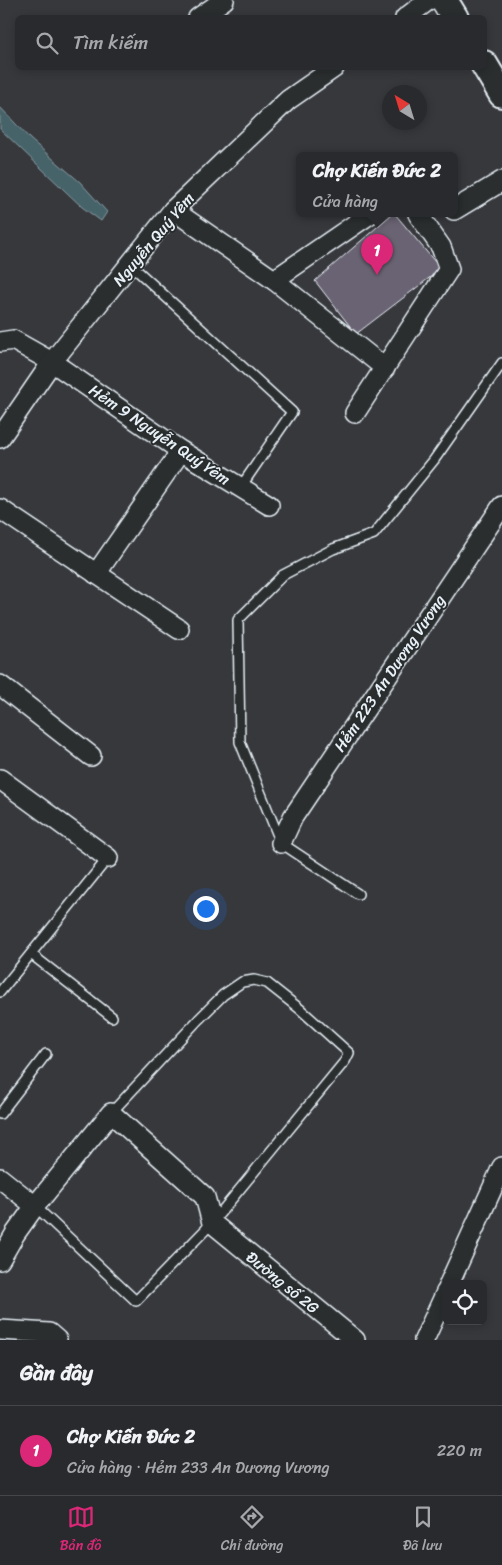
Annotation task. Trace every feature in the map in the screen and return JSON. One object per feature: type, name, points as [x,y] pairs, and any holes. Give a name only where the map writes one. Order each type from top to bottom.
[{"type":"main road","points":[[444,0],[453,15]]},
{"type":"main road","points":[[487,69],[502,94]]},
{"type":"street","points":[[202,15],[224,0]]},
{"type":"street","points":[[408,15],[429,0]]},
{"type":"street","name":"Nguyễn Quý Yêm","points":[[0,438],[52,362],[173,210],[288,100],[331,70]]},
{"type":"street","points":[[458,208],[502,181]]},
{"type":"street","points":[[173,210],[274,280],[386,368]]},
{"type":"street","points":[[274,280],[366,217]]},
{"type":"street","points":[[355,413],[449,270],[441,247],[423,220],[436,217]]},
{"type":"street","name":"Hẻm 9 Nguyễn Quý Yêm","points":[[0,342],[13,340],[52,362],[180,451],[269,505]]},
{"type":"street","points":[[96,574],[180,451]]},
{"type":"street","points":[[0,509],[179,629]]},
{"type":"street","name":"Hẻm 223 An Dương Vương","points":[[281,843],[293,817],[500,511]]},
{"type":"street","points":[[0,685],[92,756]]},
{"type":"street","points":[[2,784],[108,858]]},
{"type":"street","points":[[0,1260],[15,1234],[35,1206],[111,1113],[205,1197],[212,1223]]},
{"type":"street","points":[[451,1280],[502,1167]]},
{"type":"street","points":[[0,1178],[35,1206]]},
{"type":"street","name":"Đường số 2G","points":[[212,1223],[355,1340]]},
{"type":"street","points":[[424,1340],[442,1301]]},
{"type":"street","points":[[0,1330],[48,1333],[57,1340]]},
{"type":"lane","points":[[130,264],[292,412],[240,488]]},
{"type":"lane","points":[[358,894],[281,843],[240,742],[238,620],[283,576],[333,549],[374,534],[434,460],[502,363]]},
{"type":"lane","points":[[0,992],[108,858]]},
{"type":"lane","points":[[31,954],[112,1017]]},
{"type":"lane","points":[[35,1206],[136,1301],[212,1223],[349,1053],[300,1009],[267,983],[254,980],[242,982],[223,995],[198,1019],[111,1113]]},
{"type":"lane","points":[[0,1114],[46,1054]]},
{"type":"water","points":[[0,107],[31,140],[80,182],[107,212],[101,221],[82,207],[0,129]]},
{"type":"building","points":[[389,217],[398,217],[441,269],[356,334],[315,281]]},
{"type":"place","name":"Chợ Kiến Đức 2","points":[[377,275]]}]
